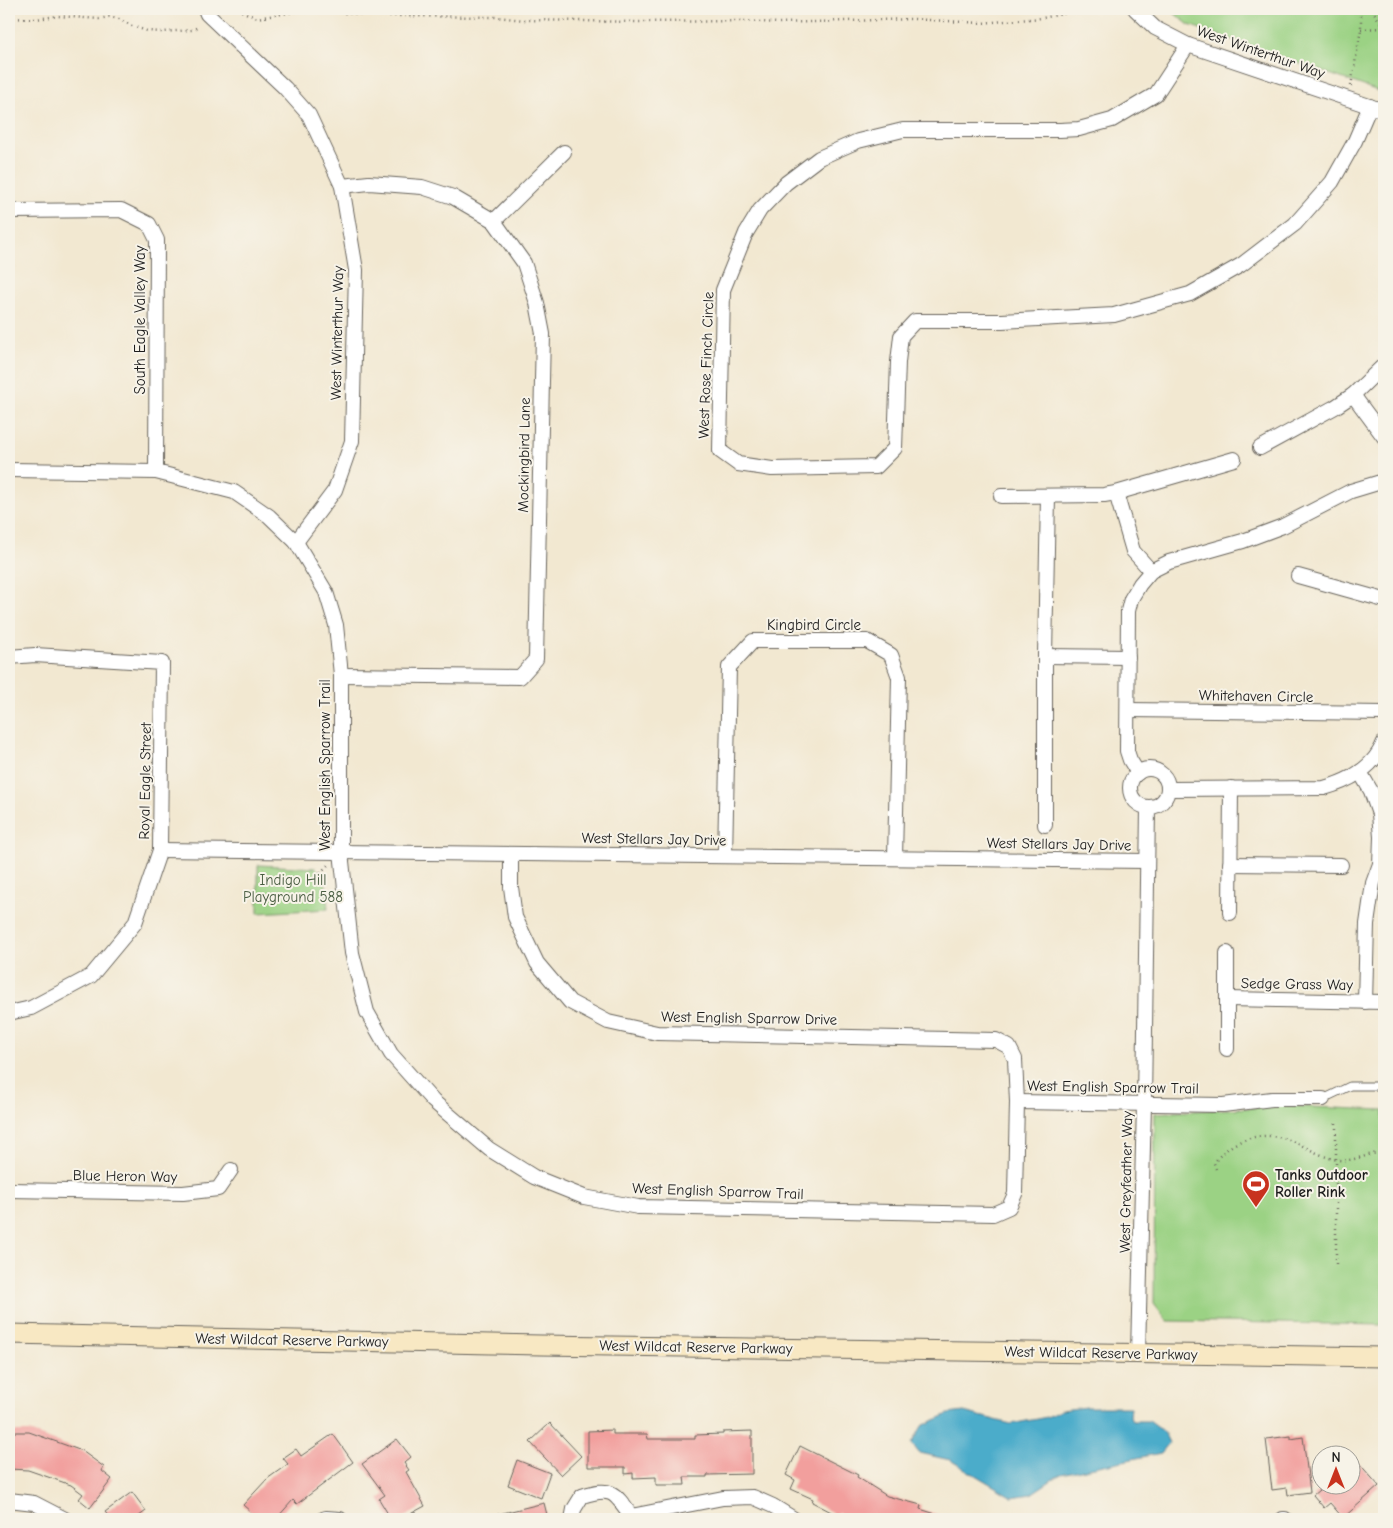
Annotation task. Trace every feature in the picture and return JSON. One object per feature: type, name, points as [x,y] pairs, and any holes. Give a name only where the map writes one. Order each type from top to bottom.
[{"type":"main road","name":"West Wildcat Reserve Parkway","points":[[9,1334],[1384,1357]]},
{"type":"street","name":"West Winterthur Way","points":[[205,9],[285,88],[309,115],[342,186],[356,270],[352,441],[335,490],[296,542]]},
{"type":"street","name":"West Winterthur Way","points":[[1135,9],[1156,28],[1188,45],[1384,111]]},
{"type":"street","name":"West Rose Finch Circle","points":[[1188,45],[1156,94],[1112,120],[1079,129],[1060,130],[903,130],[858,141],[819,158],[786,183],[760,210],[746,233],[723,290],[720,451],[738,464],[772,468],[876,467],[895,448],[898,362],[901,336],[915,321],[1002,321],[1114,315],[1190,294],[1240,265],[1295,224],[1332,182],[1355,141],[1370,106]]},
{"type":"street","points":[[494,221],[564,152]]},
{"type":"street","name":"Mockingbird Lane","points":[[342,186],[369,183],[422,187],[453,197],[494,221],[524,263],[537,303],[543,334],[536,659],[520,677],[342,675]]},
{"type":"street","name":"South Eagle Valley Way","points":[[9,211],[121,210],[149,224],[157,240],[156,472]]},
{"type":"street","points":[[1260,448],[1335,407],[1353,395],[1384,365]]},
{"type":"street","points":[[1353,395],[1384,436]]},
{"type":"street","points":[[1001,496],[1104,495],[1234,459]]},
{"type":"street","name":"West English Sparrow Trail","points":[[9,470],[156,472],[234,492],[269,516],[296,542],[326,592],[336,625],[342,675],[342,852],[352,953],[367,1012],[391,1054],[433,1102],[489,1149],[534,1177],[584,1197],[638,1207],[993,1214],[1009,1207],[1016,1194],[1017,1102],[1223,1105],[1272,1099],[1323,1099]]},
{"type":"street","points":[[1138,773],[1127,751],[1128,611],[1131,599],[1140,584],[1151,571],[1169,562],[1243,541],[1283,526],[1351,491],[1384,481]]},
{"type":"street","points":[[1116,493],[1133,551],[1151,571]]},
{"type":"street","points":[[1045,825],[1045,656],[1048,496]]},
{"type":"street","points":[[1298,576],[1384,600]]},
{"type":"street","name":"Kingbird Circle","points":[[725,856],[729,667],[753,641],[867,641],[891,655],[899,677],[895,858]]},
{"type":"street","name":"Royal Eagle Street","points":[[9,657],[35,656],[162,663],[160,850],[134,923],[91,976],[31,1008],[9,1014]]},
{"type":"street","points":[[1045,656],[1128,657]]},
{"type":"street","name":"Whitehaven Circle","points":[[1128,710],[1384,713]]},
{"type":"street","points":[[1168,789],[1324,788],[1342,782],[1360,772],[1373,761],[1384,742]]},
{"type":"street","points":[[1146,769],[1154,770],[1163,775],[1167,781],[1168,789],[1164,801],[1156,806],[1148,807],[1139,804],[1132,796],[1130,787],[1132,780],[1138,773],[1146,769]]},
{"type":"street","name":"Sedge Grass Way","points":[[1360,772],[1371,791],[1379,814],[1382,859],[1373,883],[1367,924],[1365,1002]]},
{"type":"street","points":[[1230,913],[1231,788]]},
{"type":"street","points":[[1147,861],[1148,807]]},
{"type":"street","name":"West Stellars Jay Drive","points":[[160,850],[1147,861]]},
{"type":"street","name":"West English Sparrow Drive","points":[[511,854],[511,887],[515,917],[536,962],[570,1002],[608,1022],[657,1033],[996,1040],[1009,1047],[1016,1059],[1017,1102]]},
{"type":"street","name":"West Greyfeather Way","points":[[1138,1354],[1147,861]]},
{"type":"street","points":[[1230,864],[1341,864]]},
{"type":"street","name":"Sedge Grass Way","points":[[1227,953],[1227,1049]]},
{"type":"street","name":"Sedge Grass Way","points":[[1227,999],[1384,1002]]},
{"type":"street","name":"Blue Heron Way","points":[[9,1190],[183,1193],[218,1189],[231,1170]]},
{"type":"street","points":[[572,1519],[574,1509],[582,1496],[598,1491],[609,1491],[621,1501],[631,1518],[723,1498],[752,1497],[773,1506],[794,1519]]},
{"type":"street","points":[[9,1500],[34,1503],[65,1519]]},
{"type":"street","points":[[324,1519],[340,1519]]},
{"type":"lane","points":[[1323,1099],[1350,1086],[1384,1086]]},
{"type":"path","points":[[237,9],[257,18],[312,11],[389,16],[496,17],[525,20],[638,22],[746,20],[778,23],[914,19],[981,22],[1042,18],[1078,9]]},
{"type":"path","points":[[1349,99],[1361,29],[1361,9]]},
{"type":"path","points":[[1372,9],[1384,29]]},
{"type":"path","points":[[9,18],[36,19],[58,16],[99,19],[109,17],[119,19],[147,31],[161,32],[192,30],[198,27]]},
{"type":"path","points":[[1361,29],[1384,29]]},
{"type":"path","points":[[1336,1121],[1336,1264]]},
{"type":"path","points":[[1216,1169],[1214,1163],[1222,1152],[1238,1141],[1265,1136],[1288,1139],[1336,1160],[1347,1161],[1384,1152]]},
{"type":"green space","points":[[1169,9],[1384,9],[1384,93],[1189,25]]},
{"type":"green space","name":"Indigo Hill Playground 588","points":[[258,865],[316,868],[325,877],[328,909],[258,913]]},
{"type":"green space","points":[[1285,1106],[1384,1110],[1384,1325],[1167,1321],[1154,1304],[1155,1113]]},
{"type":"water","points":[[1087,1407],[1131,1407],[1130,1416],[1132,1421],[1149,1421],[1164,1432],[1169,1443],[1161,1453],[1061,1474],[1031,1494],[1012,1497],[950,1460],[919,1453],[912,1444],[922,1426],[948,1414],[964,1412],[1011,1424],[1047,1417],[1061,1410]]},
{"type":"building","points":[[550,1423],[581,1456],[561,1475],[530,1442]]},
{"type":"building","points":[[613,1430],[613,1434],[647,1434],[648,1439],[695,1439],[695,1435],[752,1431],[752,1474],[684,1477],[685,1485],[656,1485],[656,1477],[633,1478],[633,1473],[625,1474],[625,1467],[588,1467],[588,1431]]},
{"type":"building","points":[[11,1432],[29,1432],[82,1451],[104,1467],[102,1471],[112,1479],[90,1508],[79,1499],[83,1494],[71,1485],[28,1470],[9,1469]]},
{"type":"building","points":[[333,1434],[353,1462],[297,1504],[293,1500],[276,1519],[259,1519],[243,1505],[267,1479],[288,1464],[283,1458],[296,1449],[301,1456]]},
{"type":"building","points":[[1291,1436],[1291,1439],[1303,1437],[1310,1492],[1288,1495],[1287,1488],[1272,1490],[1266,1439]]},
{"type":"building","points":[[397,1439],[411,1457],[404,1463],[409,1470],[406,1472],[425,1506],[401,1519],[391,1519],[379,1499],[385,1495],[362,1464]]},
{"type":"building","points":[[800,1446],[858,1475],[857,1477],[887,1496],[921,1505],[920,1509],[942,1516],[942,1519],[849,1519],[838,1512],[837,1515],[812,1502],[813,1499],[791,1489],[795,1480],[786,1475]]},
{"type":"building","points":[[517,1460],[550,1473],[541,1498],[508,1485]]},
{"type":"building","points":[[1360,1464],[1379,1486],[1343,1518],[1330,1503],[1324,1508],[1314,1496],[1360,1496]]},
{"type":"building","points":[[132,1492],[146,1511],[135,1519],[111,1519],[105,1512]]},
{"type":"building","points":[[544,1503],[548,1519],[496,1519],[495,1515]]},
{"type":"place","name":"Tanks Outdoor Roller Rink","points":[[1256,1208]]}]
